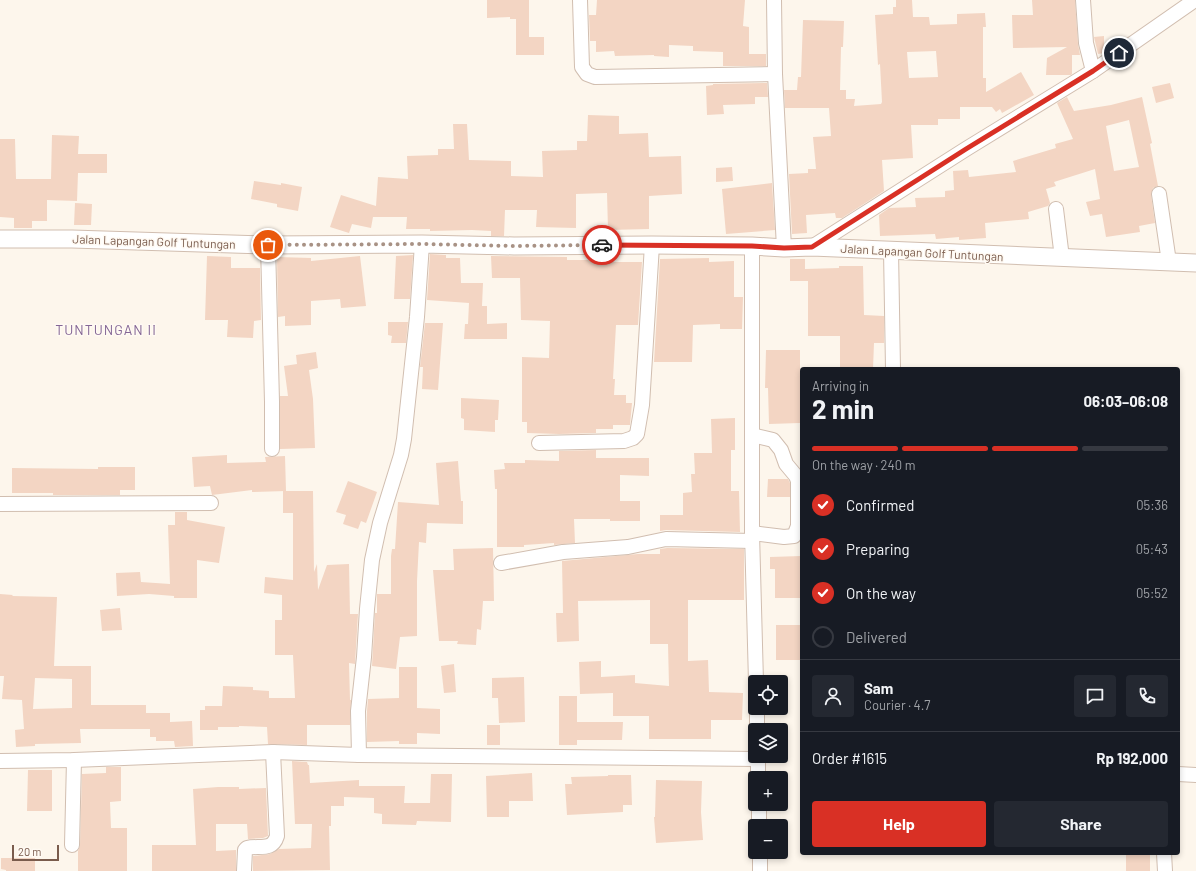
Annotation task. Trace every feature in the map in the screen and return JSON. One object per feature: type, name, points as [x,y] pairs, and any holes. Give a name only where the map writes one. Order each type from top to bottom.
[{"type":"street","points":[[580,0],[582,67],[587,74],[595,77],[775,74]]},
{"type":"street","points":[[774,0],[775,74],[784,248]]},
{"type":"street","points":[[1083,0],[1086,43],[1093,71]]},
{"type":"street","points":[[812,247],[966,149],[1093,71],[1195,0]]},
{"type":"street","points":[[1159,194],[1169,262]]},
{"type":"street","points":[[1056,209],[1062,258]]},
{"type":"street","name":"Jalan Lapangan Golf Tuntungan","points":[[0,239],[72,239],[268,245],[422,244],[514,246],[652,245],[752,246],[784,248],[812,247],[1196,263]]},
{"type":"street","points":[[359,755],[358,710],[372,560],[380,523],[401,455],[404,439],[418,317],[422,244]]},
{"type":"street","points":[[268,245],[272,450]]},
{"type":"street","points":[[539,442],[624,441],[633,438],[637,434],[642,405],[652,245]]},
{"type":"street","points":[[752,246],[752,537],[756,675]]},
{"type":"street","points":[[891,250],[893,367]]},
{"type":"street","points":[[502,563],[562,552],[628,547],[666,539],[794,536],[798,526],[798,481],[796,476],[786,464],[781,450],[773,440],[752,435]]},
{"type":"street","points":[[0,504],[211,503]]},
{"type":"street","points":[[244,871],[245,850],[247,848],[271,845],[275,842],[277,836],[273,752]]},
{"type":"street","points":[[0,761],[74,760],[273,752],[359,755],[748,757]]},
{"type":"street","points":[[72,846],[74,760]]},
{"type":"street","points":[[1180,774],[1196,775]]},
{"type":"street","points":[[1164,855],[1165,871]]},
{"type":"street","points":[[760,859],[760,871]]},
{"type":"building","points":[[487,0],[529,0],[529,37],[544,37],[544,55],[516,55],[516,19],[510,19],[510,17],[487,18]]},
{"type":"building","points":[[597,0],[745,0],[743,26],[749,27],[749,54],[766,54],[766,66],[723,66],[723,52],[693,51],[693,46],[669,45],[669,57],[654,55],[615,56],[614,51],[596,52],[596,41],[590,41],[589,15],[596,15]]},
{"type":"building","points":[[896,0],[912,0],[913,17],[929,17],[930,25],[957,24],[957,14],[985,13],[986,27],[983,27],[983,78],[986,78],[986,92],[1021,72],[1034,95],[1002,113],[1000,109],[996,112],[992,107],[960,107],[960,119],[938,119],[938,125],[911,125],[913,158],[882,160],[884,191],[842,218],[836,218],[835,213],[806,215],[807,233],[792,234],[789,174],[808,173],[808,169],[816,169],[813,137],[831,136],[829,108],[785,108],[784,90],[797,90],[798,77],[801,77],[803,20],[844,21],[843,47],[841,47],[840,90],[846,90],[846,99],[855,99],[854,106],[881,104],[880,64],[878,65],[875,15],[893,14],[893,7],[896,7]],"holes":[[[936,51],[938,77],[909,78],[907,52]]]},
{"type":"building","points":[[1032,0],[1075,0],[1080,55],[1072,55],[1071,75],[1046,75],[1047,58],[1067,47],[1013,48],[1012,15],[1033,15]]},
{"type":"building","points":[[1104,36],[1104,53],[1098,54],[1094,37]]},
{"type":"building","points":[[767,83],[768,97],[755,97],[755,104],[723,105],[724,114],[707,115],[706,86],[713,84]]},
{"type":"building","points":[[1170,83],[1174,98],[1156,103],[1152,87]]},
{"type":"building","points":[[1067,97],[1074,111],[1111,105],[1142,97],[1152,143],[1150,144],[1158,186],[1153,188],[1151,195],[1155,223],[1139,226],[1140,232],[1106,237],[1102,214],[1090,216],[1086,202],[1100,199],[1095,169],[1054,182],[1056,186],[1046,189],[1050,203],[1048,206],[1028,212],[1029,219],[985,223],[986,238],[959,240],[959,237],[936,239],[935,234],[880,236],[879,215],[889,208],[916,207],[915,198],[945,197],[945,191],[954,190],[953,171],[968,170],[969,177],[1016,172],[1013,161],[1056,148],[1055,144],[1073,139],[1057,103]],"holes":[[[1129,120],[1139,167],[1114,171],[1106,126]]]},
{"type":"building","points":[[588,115],[619,116],[619,134],[648,133],[649,157],[681,156],[682,194],[649,196],[649,229],[608,230],[607,193],[576,194],[576,228],[536,227],[537,210],[505,210],[504,236],[491,236],[491,231],[430,231],[430,229],[406,229],[407,217],[373,217],[371,228],[352,224],[349,233],[330,227],[341,195],[376,206],[378,177],[408,179],[407,156],[438,155],[438,149],[454,149],[453,124],[467,124],[469,160],[511,161],[511,176],[543,177],[542,151],[577,150],[577,141],[587,141]]},
{"type":"building","points":[[52,135],[79,136],[78,154],[107,154],[107,173],[78,173],[77,201],[47,200],[47,221],[32,221],[32,228],[14,228],[14,218],[0,217],[0,139],[15,139],[16,179],[51,179]]},
{"type":"building","points":[[732,167],[733,181],[716,182],[716,168]]},
{"type":"building","points":[[254,181],[281,185],[281,183],[302,187],[298,211],[277,207],[277,204],[251,199]]},
{"type":"building","points":[[772,183],[775,230],[726,234],[722,189]]},
{"type":"building","points":[[75,203],[92,204],[91,225],[74,225]]},
{"type":"building","points":[[430,254],[446,255],[446,258],[460,258],[461,283],[483,283],[482,306],[487,306],[487,324],[507,323],[507,339],[464,339],[465,324],[468,324],[469,303],[427,300]]},
{"type":"building","points":[[413,255],[410,299],[394,299],[396,256]]},
{"type":"building","points":[[207,256],[231,257],[231,268],[260,268],[261,320],[254,321],[253,338],[227,337],[228,320],[205,320]]},
{"type":"building","points":[[360,256],[366,306],[341,308],[340,299],[311,301],[311,325],[285,326],[285,316],[278,317],[277,257],[311,258],[311,261]]},
{"type":"building","points":[[491,256],[567,257],[567,260],[614,260],[613,262],[642,262],[638,325],[616,325],[613,379],[615,379],[614,395],[626,395],[626,403],[632,403],[630,425],[613,425],[613,429],[596,429],[596,433],[527,433],[527,422],[522,422],[522,357],[549,358],[550,321],[521,320],[520,278],[492,278]]},
{"type":"building","points":[[709,258],[709,262],[734,261],[734,297],[743,297],[742,329],[720,329],[720,324],[693,325],[692,362],[654,362],[660,259]]},
{"type":"building","points":[[790,259],[805,259],[805,269],[839,268],[839,266],[863,266],[864,315],[884,316],[884,343],[874,343],[873,367],[840,367],[840,336],[808,336],[808,281],[790,281]]},
{"type":"building","points":[[388,322],[408,322],[406,343],[391,343],[392,336],[388,335]]},
{"type":"building","points":[[425,323],[443,323],[438,390],[422,389],[423,367],[420,367]]},
{"type":"building","points":[[766,350],[800,350],[800,423],[769,424],[768,388],[765,388]]},
{"type":"building","points":[[316,352],[318,368],[309,370],[313,399],[315,448],[280,449],[280,396],[288,396],[284,366],[297,364],[296,355]]},
{"type":"building","points":[[461,398],[499,400],[498,420],[495,420],[495,432],[464,430],[464,419],[461,418]]},
{"type":"building","points":[[735,418],[735,450],[731,450],[731,491],[739,491],[740,532],[660,531],[660,515],[683,515],[683,493],[692,492],[691,474],[695,474],[694,453],[712,453],[711,419]]},
{"type":"building","points":[[596,450],[596,458],[649,458],[649,476],[620,475],[620,501],[640,501],[640,521],[574,519],[575,543],[524,545],[524,547],[497,547],[497,489],[495,489],[494,470],[505,469],[504,463],[525,463],[525,460],[559,461],[559,451]]},
{"type":"building","points":[[227,455],[227,463],[266,462],[265,457],[285,456],[286,491],[252,492],[252,490],[212,495],[210,486],[194,487],[192,457]]},
{"type":"building","points":[[458,461],[461,501],[463,501],[463,524],[427,523],[426,543],[419,542],[417,636],[400,637],[396,669],[372,666],[375,613],[377,613],[377,594],[391,594],[391,556],[392,549],[395,549],[398,502],[439,505],[436,463]]},
{"type":"building","points":[[98,467],[135,467],[135,490],[120,490],[120,495],[53,495],[53,493],[12,493],[12,468],[98,469]]},
{"type":"building","points":[[768,479],[788,479],[790,483],[790,497],[767,497]]},
{"type":"building","points":[[348,481],[377,492],[366,523],[361,521],[358,529],[343,524],[346,515],[336,512]]},
{"type":"building","points":[[283,491],[313,491],[314,572],[317,564],[318,590],[327,565],[349,564],[350,614],[358,614],[355,664],[349,663],[351,700],[350,725],[307,725],[307,745],[268,744],[267,727],[239,726],[218,727],[218,730],[200,730],[200,710],[205,710],[205,706],[222,706],[223,686],[253,687],[253,690],[269,691],[269,698],[295,698],[293,655],[275,655],[275,620],[282,620],[282,595],[264,593],[265,577],[293,580],[293,513],[283,513]]},
{"type":"building","points":[[175,512],[187,512],[187,520],[225,527],[219,563],[197,560],[197,598],[174,598],[174,596],[149,594],[117,596],[116,573],[140,572],[141,582],[170,584],[168,525],[175,525]]},
{"type":"building","points":[[493,548],[494,601],[483,601],[481,630],[477,629],[476,645],[457,644],[458,641],[439,641],[433,570],[454,570],[453,549]]},
{"type":"building","points":[[660,549],[744,549],[744,600],[688,600],[688,661],[708,660],[709,692],[743,693],[742,720],[711,720],[711,739],[649,739],[649,716],[613,716],[613,693],[580,694],[579,662],[601,661],[601,677],[635,675],[635,683],[669,686],[668,644],[650,644],[650,600],[578,601],[579,641],[557,642],[556,613],[563,613],[562,561],[638,554],[660,554]]},
{"type":"building","points":[[800,556],[800,598],[775,598],[775,569],[770,569],[770,557]]},
{"type":"building","points":[[0,594],[13,595],[12,596],[57,597],[54,666],[91,666],[91,705],[146,705],[146,713],[170,713],[170,722],[192,721],[193,746],[175,747],[174,741],[156,741],[156,737],[150,737],[150,729],[80,729],[81,743],[35,744],[35,746],[16,747],[15,730],[24,729],[22,700],[2,699],[4,676],[0,676]],"holes":[[[35,678],[72,679],[72,708],[33,709]]]},
{"type":"building","points":[[120,608],[122,630],[102,631],[100,610]]},
{"type":"building","points":[[776,625],[800,625],[800,660],[776,660]]},
{"type":"building","points":[[454,664],[456,692],[444,693],[441,666]]},
{"type":"building","points":[[399,667],[417,667],[417,708],[440,709],[440,734],[417,733],[417,744],[399,744],[399,741],[367,742],[368,699],[399,698]]},
{"type":"building","points":[[524,677],[525,722],[499,723],[498,698],[492,698],[492,678]]},
{"type":"building","points":[[559,696],[577,696],[577,722],[623,722],[622,740],[577,740],[577,745],[559,745]]},
{"type":"building","points":[[487,725],[500,725],[500,745],[487,745]]},
{"type":"building","points":[[292,761],[307,762],[309,765],[310,783],[359,780],[359,786],[405,786],[404,803],[430,803],[431,774],[452,774],[451,822],[417,821],[416,825],[382,824],[382,814],[374,813],[374,798],[344,797],[344,806],[331,806],[331,826],[329,826],[330,870],[253,871],[253,856],[270,854],[279,849],[311,848],[312,824],[295,824]]},
{"type":"building","points":[[106,767],[121,767],[121,801],[110,802],[111,828],[127,828],[127,871],[78,871],[82,774],[106,773]]},
{"type":"building","points":[[28,770],[52,770],[52,811],[27,811]]},
{"type":"building","points":[[532,773],[533,801],[509,801],[509,817],[487,817],[486,776]]},
{"type":"building","points":[[631,775],[632,805],[623,805],[623,812],[567,815],[565,784],[572,784],[571,777]]},
{"type":"building","points":[[656,780],[702,781],[701,812],[703,840],[656,843],[654,817]]},
{"type":"building","points":[[239,787],[239,789],[266,788],[268,836],[263,838],[248,839],[247,824],[216,824],[216,851],[236,850],[236,871],[152,871],[152,845],[196,845],[193,789]]},
{"type":"building","points":[[1126,855],[1150,855],[1150,871],[1126,871]]},
{"type":"building","points":[[1,858],[35,858],[35,871],[6,871],[1,869]]},
{"type":"way so far","points":[[268,245],[602,245]]},
{"type":"district","name":"TUNTUNGAN II","points":[[106,329]]},
{"type":"route","points":[[602,245],[752,246],[784,248],[812,247],[966,149],[1093,71],[1119,53]]}]
